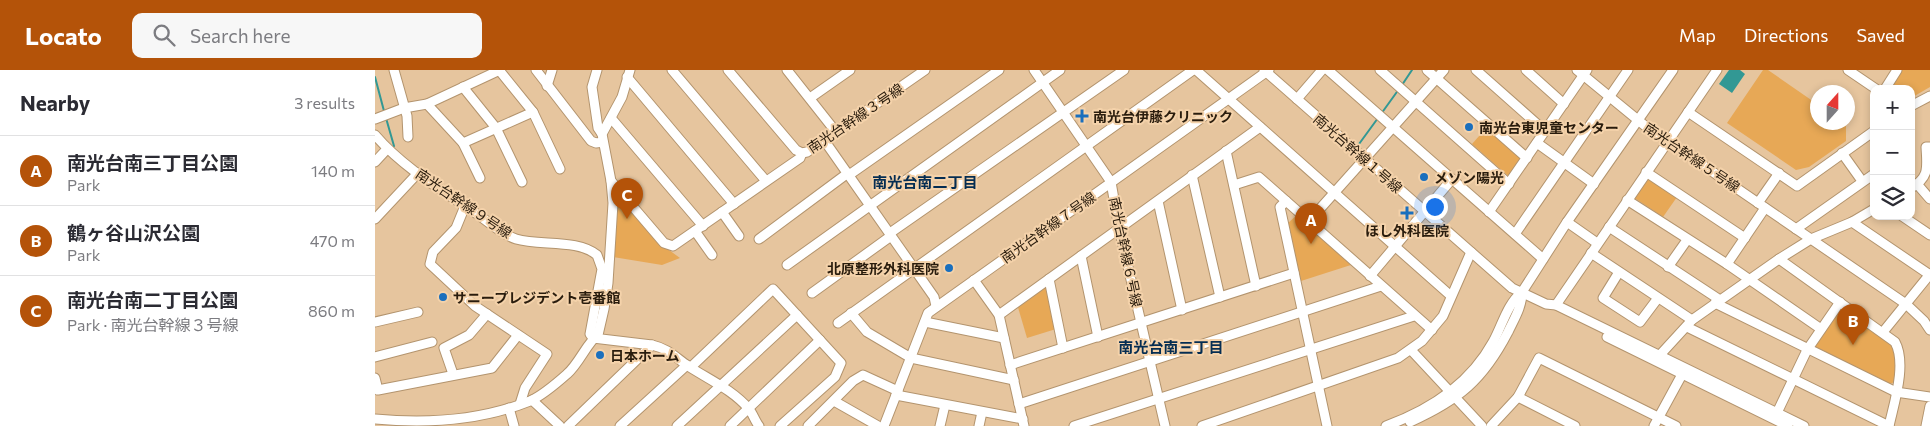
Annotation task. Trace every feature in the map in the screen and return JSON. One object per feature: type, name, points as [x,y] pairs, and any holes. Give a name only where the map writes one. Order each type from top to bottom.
[{"type":"street","points":[[393,70],[407,116],[408,137]]},
{"type":"street","points":[[382,117],[404,108],[427,104],[500,70],[533,112],[560,169]]},
{"type":"street","points":[[536,70],[591,141],[596,143],[603,138],[621,97],[628,73]]},
{"type":"street","points":[[547,86],[552,70]]},
{"type":"street","points":[[375,419],[392,423],[432,424],[471,418],[531,400],[567,374],[578,363],[593,338],[598,335],[607,283],[613,203],[611,181],[603,138],[598,128],[592,87],[597,70]]},
{"type":"street","points":[[672,70],[766,182]]},
{"type":"street","name":"南光台幹線３号線","points":[[728,70],[796,150],[802,153],[807,152],[925,70]]},
{"type":"street","points":[[787,70],[836,132]]},
{"type":"street","points":[[810,98],[839,73],[850,70]]},
{"type":"street","points":[[759,239],[848,174],[999,70]]},
{"type":"street","name":"南光台幹線６号線","points":[[1034,70],[1111,182],[1119,228],[1165,426]]},
{"type":"street","points":[[787,265],[1061,70]]},
{"type":"street","points":[[812,293],[891,234],[1124,70]]},
{"type":"street","points":[[839,323],[1194,70],[1451,296]]},
{"type":"street","points":[[1297,99],[1322,70]]},
{"type":"street","points":[[1329,70],[1543,259]]},
{"type":"street","points":[[1381,70],[1509,184]]},
{"type":"street","points":[[1427,70],[1527,158]]},
{"type":"street","points":[[1309,221],[1444,70]]},
{"type":"street","points":[[1476,70],[1545,131]]},
{"type":"street","points":[[1526,70],[1564,104]]},
{"type":"street","points":[[1515,234],[1628,70]]},
{"type":"street","points":[[1401,426],[1453,395],[1479,363],[1515,298],[1521,292],[1567,222],[1673,70]]},
{"type":"street","points":[[1551,304],[1591,253],[1717,70]]},
{"type":"street","points":[[1888,85],[1897,70]]},
{"type":"street","name":"南光台幹線７号線","points":[[884,426],[928,313],[1267,71]]},
{"type":"street","name":"南光台幹線１号線","points":[[1267,71],[1512,288],[1551,304]]},
{"type":"street","points":[[1853,71],[1871,85]]},
{"type":"street","points":[[1489,212],[1564,104],[1583,72]]},
{"type":"street","name":"南光台幹線５号線","points":[[1583,72],[1609,98],[1638,121],[1906,304],[1930,330]]},
{"type":"street","points":[[628,73],[734,204]]},
{"type":"street","points":[[463,87],[496,128],[522,182]]},
{"type":"street","points":[[1915,104],[1929,98]]},
{"type":"street","points":[[427,104],[463,144],[480,178]]},
{"type":"street","points":[[463,144],[533,112]]},
{"type":"street","points":[[1688,112],[1797,186],[1870,134]]},
{"type":"street","points":[[611,118],[699,229],[713,254]]},
{"type":"street","points":[[999,315],[1260,127]]},
{"type":"street","name":"南光台幹線９号線","points":[[375,135],[387,149],[418,173],[516,239],[584,248],[591,250],[597,255],[602,269],[590,334],[593,338]]},
{"type":"street","points":[[824,140],[934,297],[936,306]]},
{"type":"street","points":[[1537,143],[1594,184]]},
{"type":"street","points":[[1915,185],[1925,177],[1927,168],[1926,147],[1930,147]]},
{"type":"street","points":[[375,162],[387,149]]},
{"type":"street","points":[[1226,151],[1256,286]]},
{"type":"street","points":[[611,181],[664,243],[673,246],[800,158],[802,153]]},
{"type":"street","points":[[1842,153],[1862,181]]},
{"type":"street","points":[[1647,172],[1745,238]]},
{"type":"street","points":[[375,219],[418,173]]},
{"type":"street","points":[[1727,264],[1745,238],[1779,173]]},
{"type":"street","points":[[1193,175],[1220,297]]},
{"type":"street","points":[[1796,229],[1872,175]]},
{"type":"street","points":[[1233,185],[1259,177],[1432,330]]},
{"type":"street","points":[[1371,276],[1453,179]]},
{"type":"street","points":[[1915,187],[1930,199]]},
{"type":"street","points":[[1157,200],[1182,310]]},
{"type":"street","points":[[1627,200],[1727,264],[1821,329]]},
{"type":"street","points":[[1286,201],[1280,207],[1327,426]]},
{"type":"street","points":[[465,206],[456,228],[433,252],[430,264],[475,306],[547,354],[525,388],[519,404]]},
{"type":"street","points":[[1659,356],[1689,323],[1779,259],[1811,239],[1851,222],[1870,211]]},
{"type":"street","points":[[722,212],[739,236]]},
{"type":"street","points":[[1908,220],[1930,235]]},
{"type":"street","points":[[1567,222],[1597,243]]},
{"type":"street","points":[[1851,222],[1930,275],[1883,332]]},
{"type":"street","points":[[1609,227],[1718,302],[1807,350],[1896,392],[1930,397]]},
{"type":"street","points":[[1668,267],[1687,240]]},
{"type":"street","points":[[1202,426],[1386,364],[1411,350],[1432,330],[1443,316],[1471,252]]},
{"type":"street","points":[[1591,253],[1658,298],[1689,323],[1793,380],[1889,426],[1901,357],[1895,342],[1779,259]]},
{"type":"street","points":[[1081,256],[1098,337]]},
{"type":"street","points":[[1619,272],[1603,298],[1640,322],[1658,298]]},
{"type":"street","points":[[1010,365],[1294,273]]},
{"type":"street","points":[[1049,279],[1063,348]]},
{"type":"street","points":[[808,426],[853,381],[863,375],[897,393],[1023,423],[999,315],[974,280]]},
{"type":"street","points":[[1019,404],[1381,286]]},
{"type":"street","points":[[620,426],[773,289],[841,362],[835,377],[780,426]]},
{"type":"street","points":[[1775,416],[1807,350],[1839,302]]},
{"type":"street","points":[[1551,304],[1659,356],[1683,372]]},
{"type":"street","points":[[1551,304],[1553,310],[1775,416],[1803,426]]},
{"type":"street","points":[[375,322],[418,312]]},
{"type":"street","points":[[851,313],[867,332],[911,358],[1014,380]]},
{"type":"street","points":[[453,374],[444,348],[469,335],[487,314]]},
{"type":"street","points":[[677,426],[797,315]]},
{"type":"street","points":[[1074,426],[1414,316]]},
{"type":"street","points":[[925,322],[1004,338]]},
{"type":"street","points":[[375,378],[378,390],[492,368],[518,335]]},
{"type":"street","points":[[593,338],[652,344],[677,355],[689,366],[721,386],[748,408],[759,426]]},
{"type":"street","points":[[730,426],[820,340]]},
{"type":"street","points":[[375,357],[432,342]]},
{"type":"street","points":[[569,426],[652,344]]},
{"type":"street","points":[[1411,350],[1482,426]]},
{"type":"street","points":[[1491,426],[1518,397],[1539,358],[1656,422],[1676,426]]},
{"type":"street","points":[[1656,422],[1683,372]]},
{"type":"street","points":[[1386,426],[1453,395]]},
{"type":"street","points":[[1518,397],[1575,426]]},
{"type":"street","points":[[531,400],[559,426]]},
{"type":"street","points":[[834,401],[878,426]]},
{"type":"street","points":[[940,426],[945,405]]},
{"type":"street","points":[[1926,426],[1930,406]]},
{"type":"street","points":[[509,408],[514,426]]},
{"type":"street","points":[[979,426],[982,412]]},
{"type":"street","points":[[1775,416],[1788,426]]},
{"type":"shaded area","points":[[1763,70],[1768,70],[1810,99],[1810,130],[1846,130],[1846,141],[1809,167],[1796,170],[1727,123]]},
{"type":"shaded area","points":[[1899,70],[1930,70],[1930,87],[1915,96],[1915,85],[1890,85]]},
{"type":"shaded area","points":[[1488,126],[1520,155],[1522,160],[1511,175],[1507,175],[1472,144]]},
{"type":"shaded area","points":[[1647,176],[1677,197],[1663,217],[1633,197]]},
{"type":"shaded area","points":[[617,193],[662,245],[680,258],[662,265],[613,257]]},
{"type":"shaded area","points":[[1298,214],[1354,264],[1301,281],[1287,224]]},
{"type":"shaded area","points":[[1045,284],[1056,329],[1027,338],[1017,304]]},
{"type":"shaded area","points":[[1844,308],[1881,333],[1893,345],[1898,358],[1894,382],[1890,384],[1812,347],[1838,309]]},
{"type":"water","points":[[1729,70],[1740,70],[1745,74],[1732,93],[1719,84]]},
{"type":"waterway","points":[[1402,85],[1412,70]]},
{"type":"waterway","points":[[375,77],[384,111]]},
{"type":"waterway","points":[[1381,114],[1399,89]]},
{"type":"waterway","points":[[386,118],[394,146],[391,149]]},
{"type":"waterway","points":[[1359,144],[1378,118]]},
{"type":"place","name":"南光台伊藤クリニック","points":[[1082,116]]},
{"type":"place","name":"南光台東児童センター","points":[[1469,127]]},
{"type":"place","name":"メゾン陽光","points":[[1424,177]]},
{"type":"place","name":"ほし外科医院","points":[[1407,213]]},
{"type":"place","name":"南光台南二丁目公園","points":[[627,219]]},
{"type":"place","name":"南光台南三丁目公園","points":[[1311,244]]},
{"type":"place","name":"北原整形外科医院","points":[[949,268]]},
{"type":"place","name":"サニープレジデント壱番館","points":[[443,297]]},
{"type":"place","name":"鶴ヶ谷山沢公園","points":[[1853,345]]},
{"type":"place","name":"日本ホーム","points":[[600,355]]},
{"type":"district","name":"南光台南二丁目","points":[[925,182]]},
{"type":"district","name":"南光台南三丁目","points":[[1171,347]]}]
